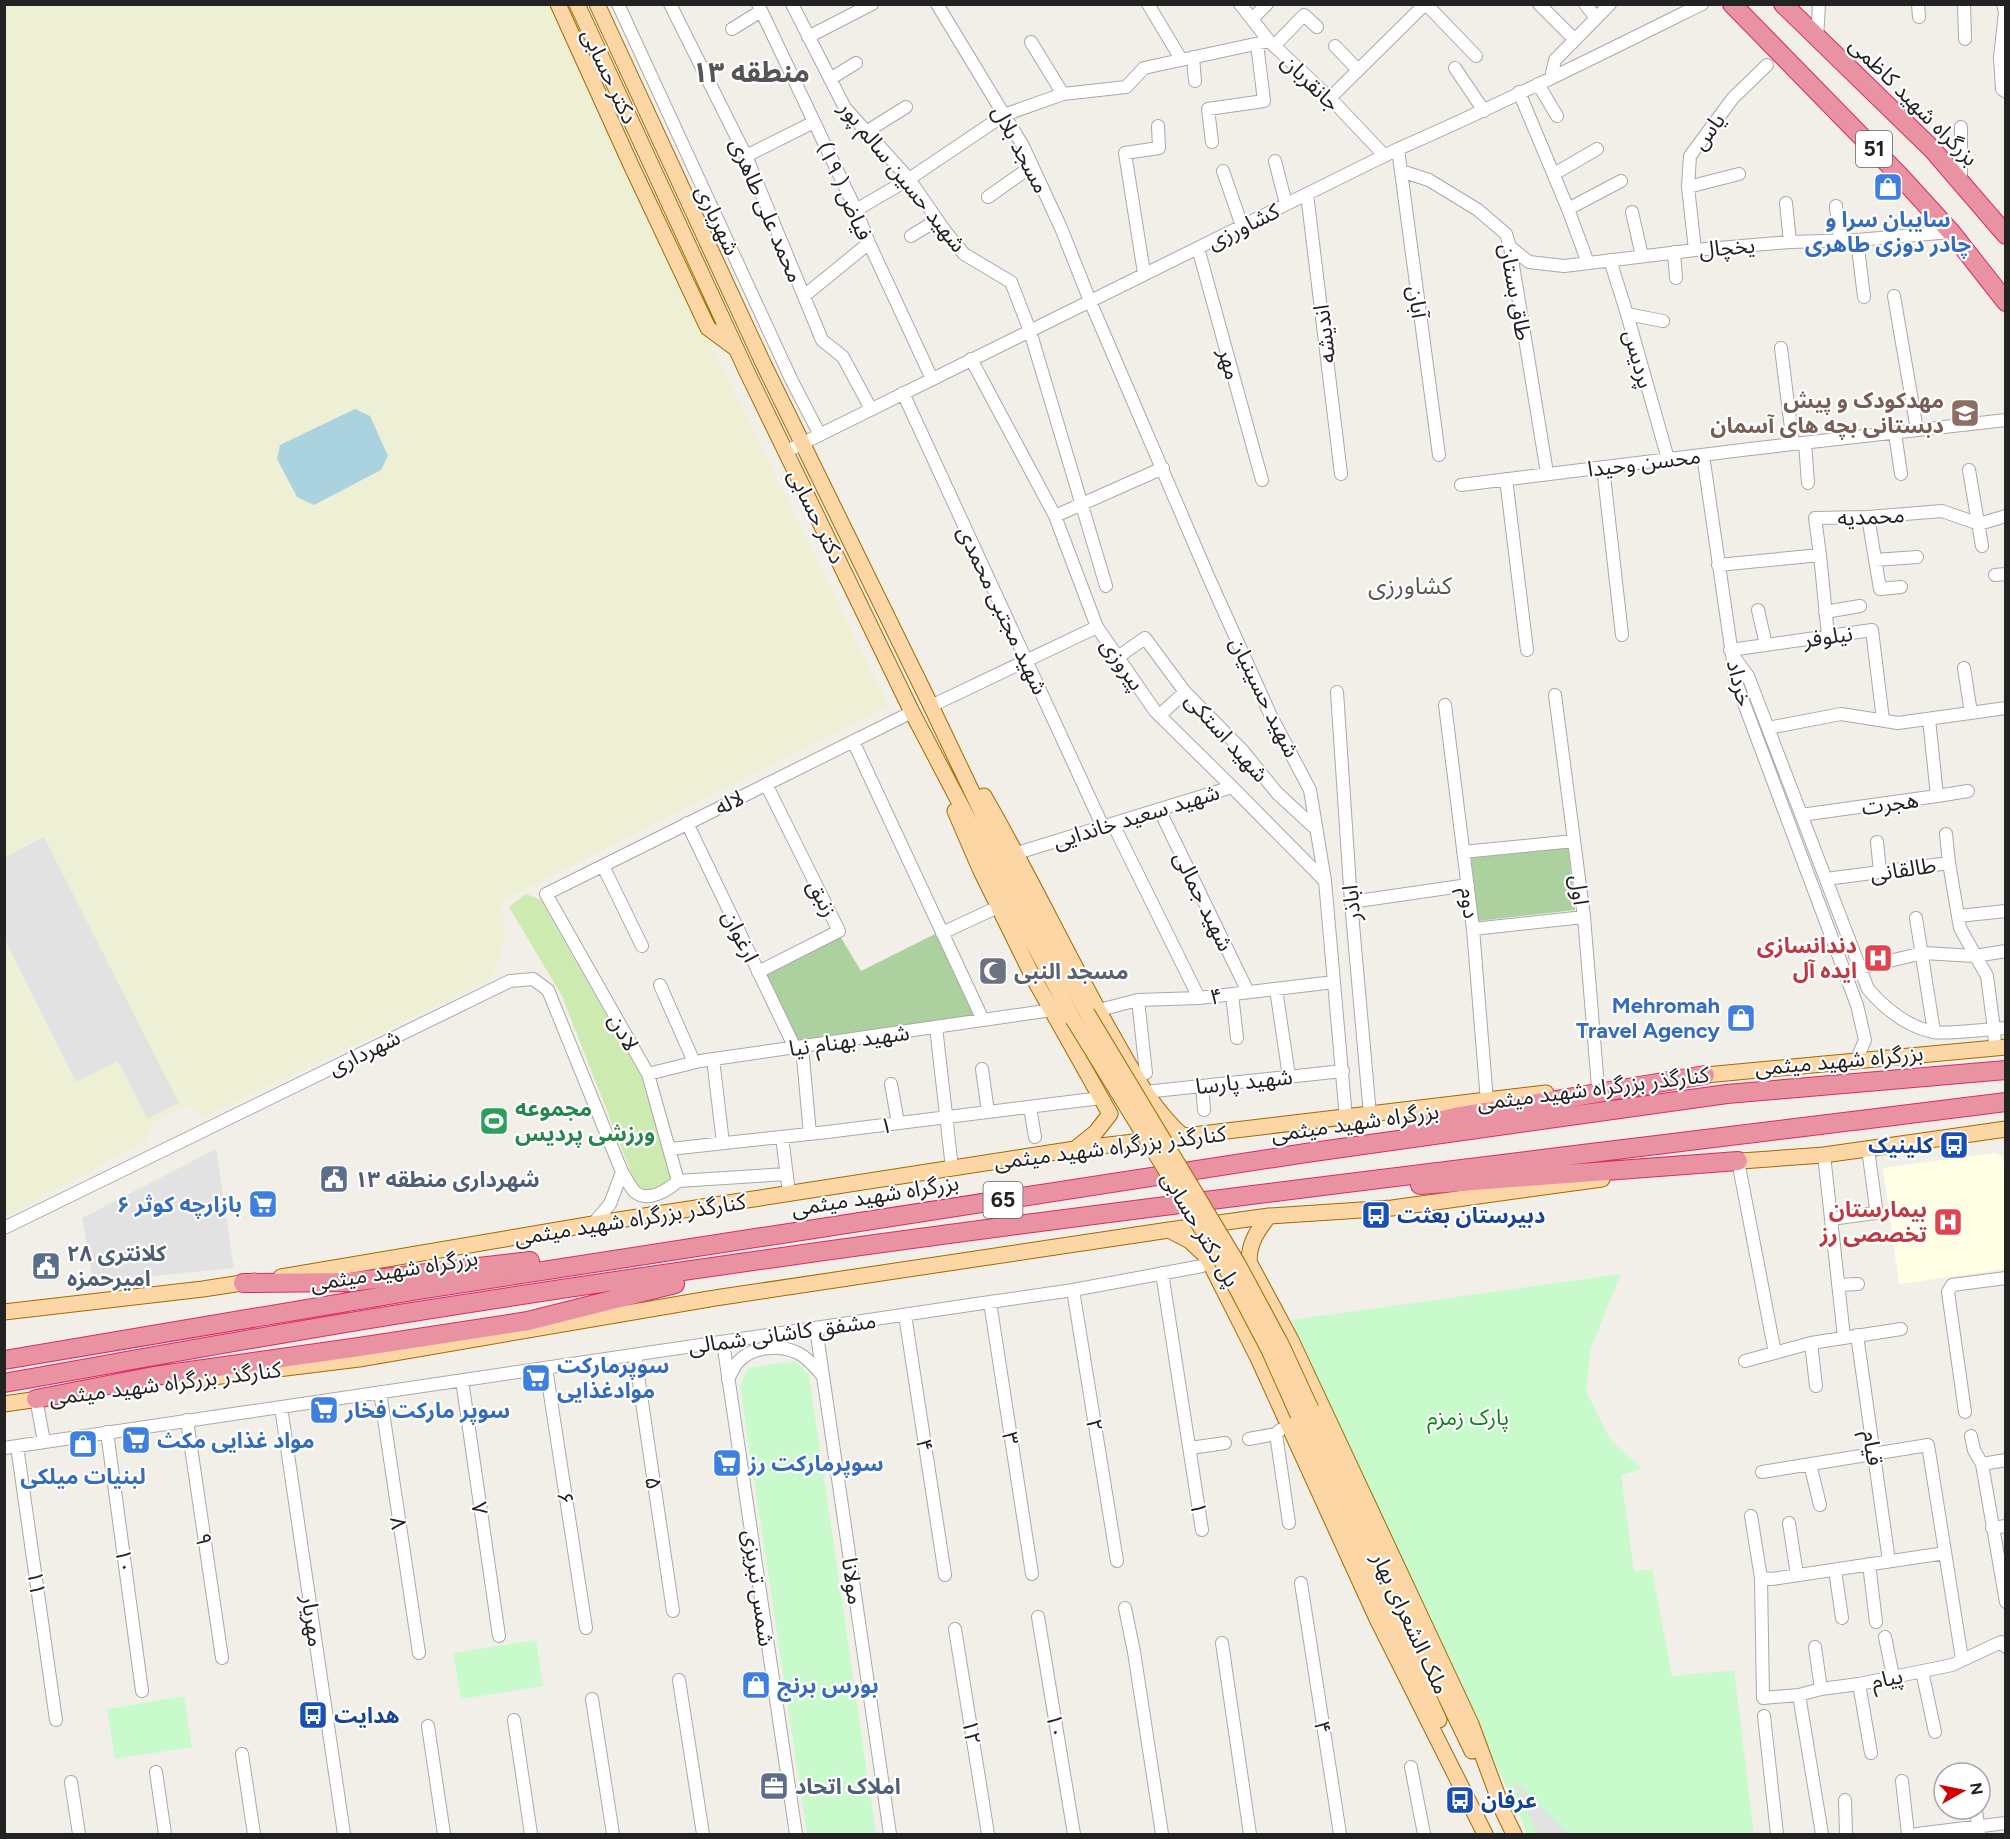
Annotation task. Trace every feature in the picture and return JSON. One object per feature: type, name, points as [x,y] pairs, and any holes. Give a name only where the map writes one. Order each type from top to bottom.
[{"type":"highway","name":"51","points":[[1732,4],[1951,232],[2006,302]]},
{"type":"highway","name":"بزرگراه شهید کاظمی","points":[[1783,4],[1932,148],[2006,235]]},
{"type":"highway","name":"بزرگراه شهید میثمی","points":[[4,1360],[419,1290],[1306,1153],[1727,1094],[2006,1070]]},
{"type":"highway","points":[[1306,1153],[1455,1117],[1705,1075]]},
{"type":"highway","name":"بزرگراه شهید میثمی","points":[[4,1383],[424,1310],[791,1256],[1310,1187],[2006,1102]]},
{"type":"highway","points":[[1310,1187],[1389,1188],[1738,1161]]},
{"type":"highway","points":[[243,1283],[349,1282],[738,1234],[788,1233]]},
{"type":"highway","points":[[36,1399],[154,1376],[528,1320],[791,1256]]},
{"type":"main road","points":[[558,4],[708,328],[736,349]]},
{"type":"main road","name":"دکتر حسابی","points":[[577,4],[736,349],[912,712],[1086,1014]]},
{"type":"main road","name":"دکتر حسابی","points":[[597,4],[758,352],[994,838],[1086,1014]]},
{"type":"main road","points":[[931,706],[1017,852],[1050,921],[1086,1014],[1171,1126],[1184,1137]]},
{"type":"main road","points":[[912,712],[998,907],[1033,977],[1110,1114],[1118,1118],[1134,1118],[1147,1107],[1147,1095]]},
{"type":"main road","name":"پل دکتر حسابی","points":[[1086,1014],[1238,1264],[1281,1344],[1299,1416]]},
{"type":"main road","name":"کنارگذر بزرگراه شهید میثمی","points":[[5,1311],[243,1283],[593,1224],[1075,1149],[1705,1075],[2000,1047]]},
{"type":"main road","points":[[1075,1149],[1096,1132],[1110,1114]]},
{"type":"main road","name":"کنارگذر بزرگراه شهید میثمی","points":[[4,1404],[360,1359],[724,1296],[1269,1216],[1392,1208],[1738,1161],[1824,1155],[2006,1129]]},
{"type":"main road","points":[[1269,1216],[1254,1235],[1249,1252],[1249,1262],[1291,1340],[1471,1724],[1504,1813]]},
{"type":"main road","points":[[1169,1230],[1190,1241],[1207,1257],[1208,1268],[1257,1356],[1299,1416]]},
{"type":"main road","points":[[1208,1268],[1233,1259],[1249,1262]]},
{"type":"main road","name":"ملک الشعرای بهار","points":[[1299,1416],[1403,1608],[1514,1834]]},
{"type":"main road","name":"ملک الشعرای بهار","points":[[1299,1416],[1450,1744],[1485,1834]]},
{"type":"street","name":"شهریاری","points":[[618,4],[820,435]]},
{"type":"street","name":"محمد علی طاهری","points":[[670,4],[746,156],[822,340],[843,357],[871,410]]},
{"type":"street","name":"شهید حسین سالم پور","points":[[792,4],[845,108],[909,178],[937,220],[964,254],[1011,282],[1030,331]]},
{"type":"street","name":"مسجد بلال","points":[[937,4],[1023,146],[1061,228],[1090,301]]},
{"type":"street","points":[[1148,4],[1187,58],[1195,81]]},
{"type":"street","name":"جانقربان","points":[[1240,4],[1252,19],[1266,44],[1330,98],[1385,156]]},
{"type":"street","points":[[1252,19],[1267,4]]},
{"type":"street","points":[[1330,98],[1425,4],[1476,56]]},
{"type":"street","points":[[1539,4],[1575,40]]},
{"type":"street","points":[[1585,4],[1596,18]]},
{"type":"street","points":[[1551,78],[1555,60],[1610,4]]},
{"type":"street","name":"کشاورزی","points":[[785,452],[1144,273],[1702,4]]},
{"type":"street","points":[[1817,39],[1820,4]]},
{"type":"street","points":[[1918,4],[1919,18]]},
{"type":"street","points":[[1964,4],[1965,39]]},
{"type":"street","points":[[2003,4],[2005,12],[2000,58],[2004,91]]},
{"type":"street","points":[[808,37],[865,6]]},
{"type":"street","points":[[732,29],[759,8]]},
{"type":"street","name":"فیاض ( ۱۹)","points":[[759,8],[856,210],[932,379]]},
{"type":"street","points":[[856,210],[1004,115],[1063,94],[1126,87],[1144,68],[1266,44],[1304,15],[1317,27]]},
{"type":"street","points":[[1031,42],[1063,94]]},
{"type":"street","points":[[1212,142],[1208,109],[1264,101],[1266,44]]},
{"type":"street","points":[[1335,46],[1358,70]]},
{"type":"street","points":[[830,79],[856,63]]},
{"type":"street","name":"یاس","points":[[1695,250],[1688,187],[1690,156],[1733,98],[1767,65]]},
{"type":"street","points":[[1455,68],[1484,111]]},
{"type":"street","points":[[1538,84],[1557,116]]},
{"type":"street","points":[[1519,92],[1588,263]]},
{"type":"street","points":[[866,132],[906,107]]},
{"type":"street","points":[[746,156],[814,122]]},
{"type":"street","points":[[1144,273],[1125,153],[1159,148],[1158,126]]},
{"type":"street","points":[[1960,181],[1961,127]]},
{"type":"street","name":"آبان","points":[[1398,149],[1439,455]]},
{"type":"street","points":[[1554,174],[1597,149]]},
{"type":"street","points":[[1275,160],[1286,204]]},
{"type":"street","points":[[988,197],[1032,166]]},
{"type":"street","points":[[1223,171],[1242,226]]},
{"type":"street","name":"طاق بستان","points":[[1401,171],[1429,180],[1478,210],[1506,234],[1547,473]]},
{"type":"street","points":[[1688,187],[1739,174]]},
{"type":"street","points":[[1568,209],[1621,181]]},
{"type":"street","name":"اندیشه","points":[[1307,194],[1341,474]]},
{"type":"street","points":[[1786,203],[1790,242]]},
{"type":"street","points":[[1836,206],[1840,241]]},
{"type":"street","points":[[1632,212],[1642,256]]},
{"type":"street","points":[[911,236],[937,220]]},
{"type":"street","name":"یخچال","points":[[1510,247],[1529,262],[1564,266],[1695,250],[1951,232]]},
{"type":"street","points":[[1857,240],[1864,297]]},
{"type":"street","points":[[804,296],[869,243]]},
{"type":"street","name":"مهر","points":[[1198,248],[1262,480]]},
{"type":"street","points":[[1674,252],[1676,278]]},
{"type":"street","name":"پردیس","points":[[1610,260],[1668,459]]},
{"type":"street","points":[[1894,296],[1917,430]]},
{"type":"street","name":"شهید حسینیان","points":[[1090,301],[1270,714],[1311,790],[1325,881],[1346,1118]]},
{"type":"street","points":[[1627,314],[1663,321]]},
{"type":"street","points":[[1030,331],[1106,586]]},
{"type":"street","points":[[1781,348],[1808,483]]},
{"type":"street","name":"پیروزی","points":[[971,359],[1056,516],[1097,627],[1160,715],[1232,787]]},
{"type":"street","name":"شهید مجتبی محمدی","points":[[903,393],[1027,660],[1108,825],[1199,998]]},
{"type":"street","name":"محسن وحیدا","points":[[1461,484],[2006,420]]},
{"type":"street","points":[[1895,433],[1901,474]]},
{"type":"street","points":[[1703,455],[1730,650]]},
{"type":"street","points":[[1603,467],[1622,635]]},
{"type":"street","points":[[1056,516],[1163,468]]},
{"type":"street","points":[[1969,470],[1982,546]]},
{"type":"street","points":[[1506,479],[1527,650]]},
{"type":"street","name":"محمدیه","points":[[1827,636],[1815,518],[1868,517],[1942,511],[1979,524]]},
{"type":"street","points":[[1979,524],[2006,516]]},
{"type":"street","points":[[1868,517],[1880,590],[1901,588]]},
{"type":"street","points":[[1718,565],[1820,555]]},
{"type":"street","points":[[1875,560],[1917,557]]},
{"type":"street","points":[[1825,612],[1860,606]]},
{"type":"street","points":[[1758,610],[1766,645]]},
{"type":"street","points":[[931,706],[1097,627]]},
{"type":"street","name":"نیلوفر","points":[[1730,650],[1872,630],[1882,720]]},
{"type":"street","name":"شهید استکی","points":[[1118,657],[1145,638],[1185,692],[1243,751],[1277,793],[1316,829]]},
{"type":"street","name":"خرداد","points":[[1730,650],[1748,676],[1868,989],[1883,1006],[1903,1020],[1934,1032],[2000,1029]]},
{"type":"street","name":"خرداد","points":[[1730,650],[1736,682],[1857,1005],[1865,1040],[1856,1062]]},
{"type":"street","points":[[1964,668],[1971,713]]},
{"type":"street","points":[[1160,715],[1185,692]]},
{"type":"street","name":"اباذر","points":[[1336,692],[1351,902],[1370,1114]]},
{"type":"street","name":"اول","points":[[1555,695],[1584,917],[1598,1087]]},
{"type":"street","name":"دوم","points":[[1445,705],[1473,929],[1487,1101]]},
{"type":"street","points":[[1768,729],[1841,714],[1898,723],[2006,708]]},
{"type":"street","name":"لاله","points":[[546,894],[912,712]]},
{"type":"street","name":"هجرت","points":[[1801,815],[1937,796],[1929,719]]},
{"type":"street","points":[[853,741],[983,1020]]},
{"type":"street","name":"زنبق","points":[[758,972],[839,931],[766,784]]},
{"type":"street","name":"شهید سعید خاندایی","points":[[1017,852],[1232,787],[1325,881]]},
{"type":"street","points":[[1937,796],[1968,791]]},
{"type":"street","name":"شهید جمالی","points":[[1159,809],[1248,992]]},
{"type":"street","name":"ارغوان","points":[[687,823],[758,972],[798,1048]]},
{"type":"street","points":[[1946,834],[1949,863]]},
{"type":"street","points":[[1463,852],[1574,841]]},
{"type":"street","points":[[1878,842],[1880,872]]},
{"type":"street","name":"طالقانی","points":[[1826,879],[1949,863],[1959,928],[1987,976],[2000,1029]]},
{"type":"street","points":[[603,866],[642,946]]},
{"type":"street","points":[[1351,902],[1468,885]]},
{"type":"street","name":"لادن","points":[[546,894],[648,1074],[678,1181]]},
{"type":"street","points":[[942,933],[998,907]]},
{"type":"street","points":[[1958,916],[2006,911]]},
{"type":"street","points":[[1473,929],[1584,917]]},
{"type":"street","points":[[1916,918],[1934,1032]]},
{"type":"street","points":[[1860,968],[1923,953],[1975,956],[2006,951]]},
{"type":"street","name":"شهرداری","points":[[4,1228],[510,981],[533,979],[548,990],[622,1172],[636,1193],[648,1196],[669,1190],[678,1181]]},
{"type":"street","name":"۴","points":[[1086,1014],[1138,1000],[1199,998],[1334,982]]},
{"type":"street","points":[[660,984],[694,1062]]},
{"type":"street","points":[[1276,989],[1288,1070]]},
{"type":"street","points":[[1232,994],[1237,1038]]},
{"type":"street","points":[[1138,1000],[1146,1073]]},
{"type":"street","name":"شهید بهنام نیا","points":[[648,1074],[694,1062],[1052,1010]]},
{"type":"street","points":[[936,1027],[952,1168]]},
{"type":"street","points":[[2000,1029],[2000,1047]]},
{"type":"street","points":[[798,1048],[810,1134]]},
{"type":"street","points":[[713,1059],[723,1143]]},
{"type":"street","points":[[982,1069],[988,1112]]},
{"type":"street","name":"شهید پارسا","points":[[1147,1095],[1202,1086],[1343,1071]]},
{"type":"street","points":[[891,1084],[898,1123]]},
{"type":"street","points":[[1202,1086],[1204,1110]]},
{"type":"street","name":"۱","points":[[670,1149],[1101,1098]]},
{"type":"street","points":[[1030,1107],[1035,1137]]},
{"type":"street","points":[[782,1137],[789,1193]]},
{"type":"street","points":[[1831,1219],[1875,1213],[1868,1149]]},
{"type":"street","points":[[1824,1155],[1844,1337]]},
{"type":"street","points":[[1738,1161],[1774,1353]]},
{"type":"street","points":[[593,1224],[610,1204],[622,1172]]},
{"type":"street","points":[[678,1181],[787,1174]]},
{"type":"street","name":"مشفق کاشانی شمالی","points":[[11,1447],[1073,1290],[1162,1273],[1208,1268]]},
{"type":"street","name":"۱","points":[[1162,1273],[1202,1530]]},
{"type":"street","points":[[1965,1412],[1949,1288],[1952,1285],[2006,1278]]},
{"type":"street","points":[[1838,1285],[1858,1284]]},
{"type":"street","name":"۲","points":[[1073,1290],[1117,1561]]},
{"type":"street","name":"۳","points":[[990,1302],[1032,1575]]},
{"type":"street","name":"۴","points":[[905,1315],[945,1575]]},
{"type":"street","name":"مولانا","points":[[816,1328],[890,1834]]},
{"type":"street","points":[[1744,1361],[1811,1343],[1901,1329]]},
{"type":"street","name":"قیام","points":[[1857,1335],[1889,1561]]},
{"type":"street","name":"شمس تبریزی","points":[[723,1342],[796,1834]]},
{"type":"street","points":[[1811,1343],[1816,1386]]},
{"type":"street","points":[[728,1379],[737,1363],[749,1353],[782,1347],[799,1353],[812,1363],[822,1376]]},
{"type":"street","name":"۵","points":[[635,1355],[673,1611]]},
{"type":"street","name":"۶","points":[[546,1368],[586,1628]]},
{"type":"street","name":"۷","points":[[462,1380],[499,1636]]},
{"type":"street","name":"۸","points":[[380,1392],[419,1653]]},
{"type":"street","points":[[36,1399],[44,1441]]},
{"type":"street","name":"مهریار","points":[[281,1407],[344,1834]]},
{"type":"street","points":[[1249,1439],[1276,1434],[1299,1416]]},
{"type":"street","name":"۹","points":[[187,1420],[222,1658]]},
{"type":"street","name":"۱۰","points":[[107,1432],[142,1691]]},
{"type":"street","points":[[1276,1434],[1289,1522]]},
{"type":"street","points":[[1971,1436],[1974,1450],[1982,1464],[2006,1602]]},
{"type":"street","points":[[1190,1448],[1225,1443]]},
{"type":"street","points":[[1762,1472],[1928,1445],[1962,1659]]},
{"type":"street","name":"۱۱","points":[[11,1447],[56,1720]]},
{"type":"street","points":[[1982,1464],[2006,1460]]},
{"type":"street","points":[[1810,1464],[1820,1505]]},
{"type":"street","points":[[1751,1516],[1761,1578],[1772,1579],[1945,1553]]},
{"type":"street","points":[[1789,1523],[1797,1575]]},
{"type":"street","points":[[1992,1528],[2006,1526]]},
{"type":"street","points":[[1869,1564],[1876,1622]]},
{"type":"street","points":[[1835,1569],[1842,1618]]},
{"type":"street","name":"پیام","points":[[1761,1578],[1763,1698],[1799,1695],[1952,1665],[2001,1642],[2006,1647]]},
{"type":"street","name":"۴","points":[[1301,1583],[1340,1834]]},
{"type":"street","points":[[1125,1608],[1162,1834]]},
{"type":"street","name":"۱۰","points":[[1038,1617],[1074,1834]]},
{"type":"street","name":"۱۲","points":[[955,1629],[988,1834]]},
{"type":"street","points":[[1885,1637],[1893,1676]]},
{"type":"street","points":[[1222,1643],[1250,1834]]},
{"type":"street","points":[[1815,1647],[1821,1689]]},
{"type":"street","points":[[1922,1671],[1935,1732]]},
{"type":"street","points":[[679,1680],[703,1834]]},
{"type":"street","points":[[1859,1684],[1871,1753]]},
{"type":"street","points":[[1799,1695],[1822,1834]]},
{"type":"street","points":[[592,1699],[613,1834]]},
{"type":"street","points":[[1764,1716],[1777,1834]]},
{"type":"street","points":[[514,1720],[531,1834]]},
{"type":"street","points":[[428,1726],[444,1834]]},
{"type":"street","points":[[242,1754],[254,1834]]},
{"type":"street","points":[[1411,1767],[1424,1834]]},
{"type":"street","points":[[156,1772],[165,1834]]},
{"type":"street","points":[[1902,1781],[1908,1834]]},
{"type":"street","points":[[71,1782],[79,1834]]},
{"type":"street","points":[[1845,1800],[1846,1834]]},
{"type":"street","points":[[1917,1834],[1979,1830],[2006,1823]]},
{"type":"shaded area","points":[[5,5],[550,5],[616,151],[889,706],[502,901],[506,938],[492,979],[204,1117],[187,1105],[150,1124],[147,1141],[5,1217]]},
{"type":"shaded area","points":[[44,837],[179,1103],[147,1119],[118,1061],[76,1082],[5,940],[5,857]]},
{"type":"shaded area","points":[[216,1149],[234,1268],[93,1282],[82,1218]]},
{"type":"shaded area","name":"بیمارستان تخصصی رز","points":[[1995,1153],[2003,1157],[2005,1175],[2005,1269],[1899,1284],[1883,1168]]},
{"type":"shaded area","points":[[1512,1779],[1569,1834],[1537,1834]]},
{"type":"green space","points":[[1568,847],[1575,910],[1478,921],[1471,856]]},
{"type":"green space","points":[[526,894],[541,900],[641,1076],[673,1177],[667,1187],[649,1194],[638,1190],[562,996],[509,907]]},
{"type":"green space","points":[[937,933],[975,1016],[798,1043],[765,975],[840,936],[861,971]]},
{"type":"green space","name":"پارک زمزم","points":[[1621,1274],[1591,1348],[1586,1391],[1610,1439],[1642,1469],[1621,1475],[1634,1571],[1652,1569],[1672,1676],[1734,1670],[1754,1834],[1528,1834],[1291,1320]]},
{"type":"green space","points":[[795,1361],[809,1375],[876,1834],[807,1834],[740,1386],[748,1368]]},
{"type":"green space","points":[[536,1640],[543,1686],[461,1699],[453,1653]]},
{"type":"green space","points":[[184,1696],[192,1747],[115,1759],[107,1709]]},
{"type":"water","points":[[355,409],[370,416],[388,456],[381,470],[314,505],[297,497],[277,459],[280,445]]},
{"type":"place","name":"سایبان سرا و چادر دوزی طاهری","points":[[1888,187]]},
{"type":"place","name":"مهدکودک و پیش دبستانی بچه های آسمان","points":[[1965,413]]},
{"type":"place","name":"دندانسازی ایده آل","points":[[1878,958]]},
{"type":"place","name":"مسجد النبی","points":[[993,971]]},
{"type":"place","name":"Mehromah Travel Agency","points":[[1741,1018]]},
{"type":"place","name":"مجموعه ورزشی پردیس","points":[[494,1121]]},
{"type":"place","name":"کلینیک","points":[[1954,1145]]},
{"type":"place","name":"شهرداری منطقه ۱۳","points":[[334,1179]]},
{"type":"place","name":"بازارچه کوثر ۶","points":[[263,1204]]},
{"type":"place","name":"دبیرستان بعثت","points":[[1376,1215]]},
{"type":"place","name":"بیمارستان تخصصی رز","points":[[1948,1222]]},
{"type":"place","name":"کلانتری ۲۸ امیرحمزه","points":[[46,1266]]},
{"type":"place","name":"سوپرمارکت موادغذایی","points":[[536,1378]]},
{"type":"place","name":"سوپر مارکت فخار","points":[[324,1410]]},
{"type":"place","name":"مواد غذایی مکث","points":[[136,1440]]},
{"type":"place","name":"لبنیات میلکی","points":[[83,1444]]},
{"type":"place","name":"سوپرمارکت رز","points":[[727,1463]]},
{"type":"place","name":"بورس برنج","points":[[756,1685]]},
{"type":"place","name":"هدایت","points":[[313,1715]]},
{"type":"place","name":"املاک اتحاد","points":[[774,1786]]},
{"type":"place","name":"عرفان","points":[[1460,1800]]},
{"type":"district","name":"منطقه ۱۳","points":[[751,72]]},
{"type":"district","name":"کشاورزی","points":[[1410,586]]}]
